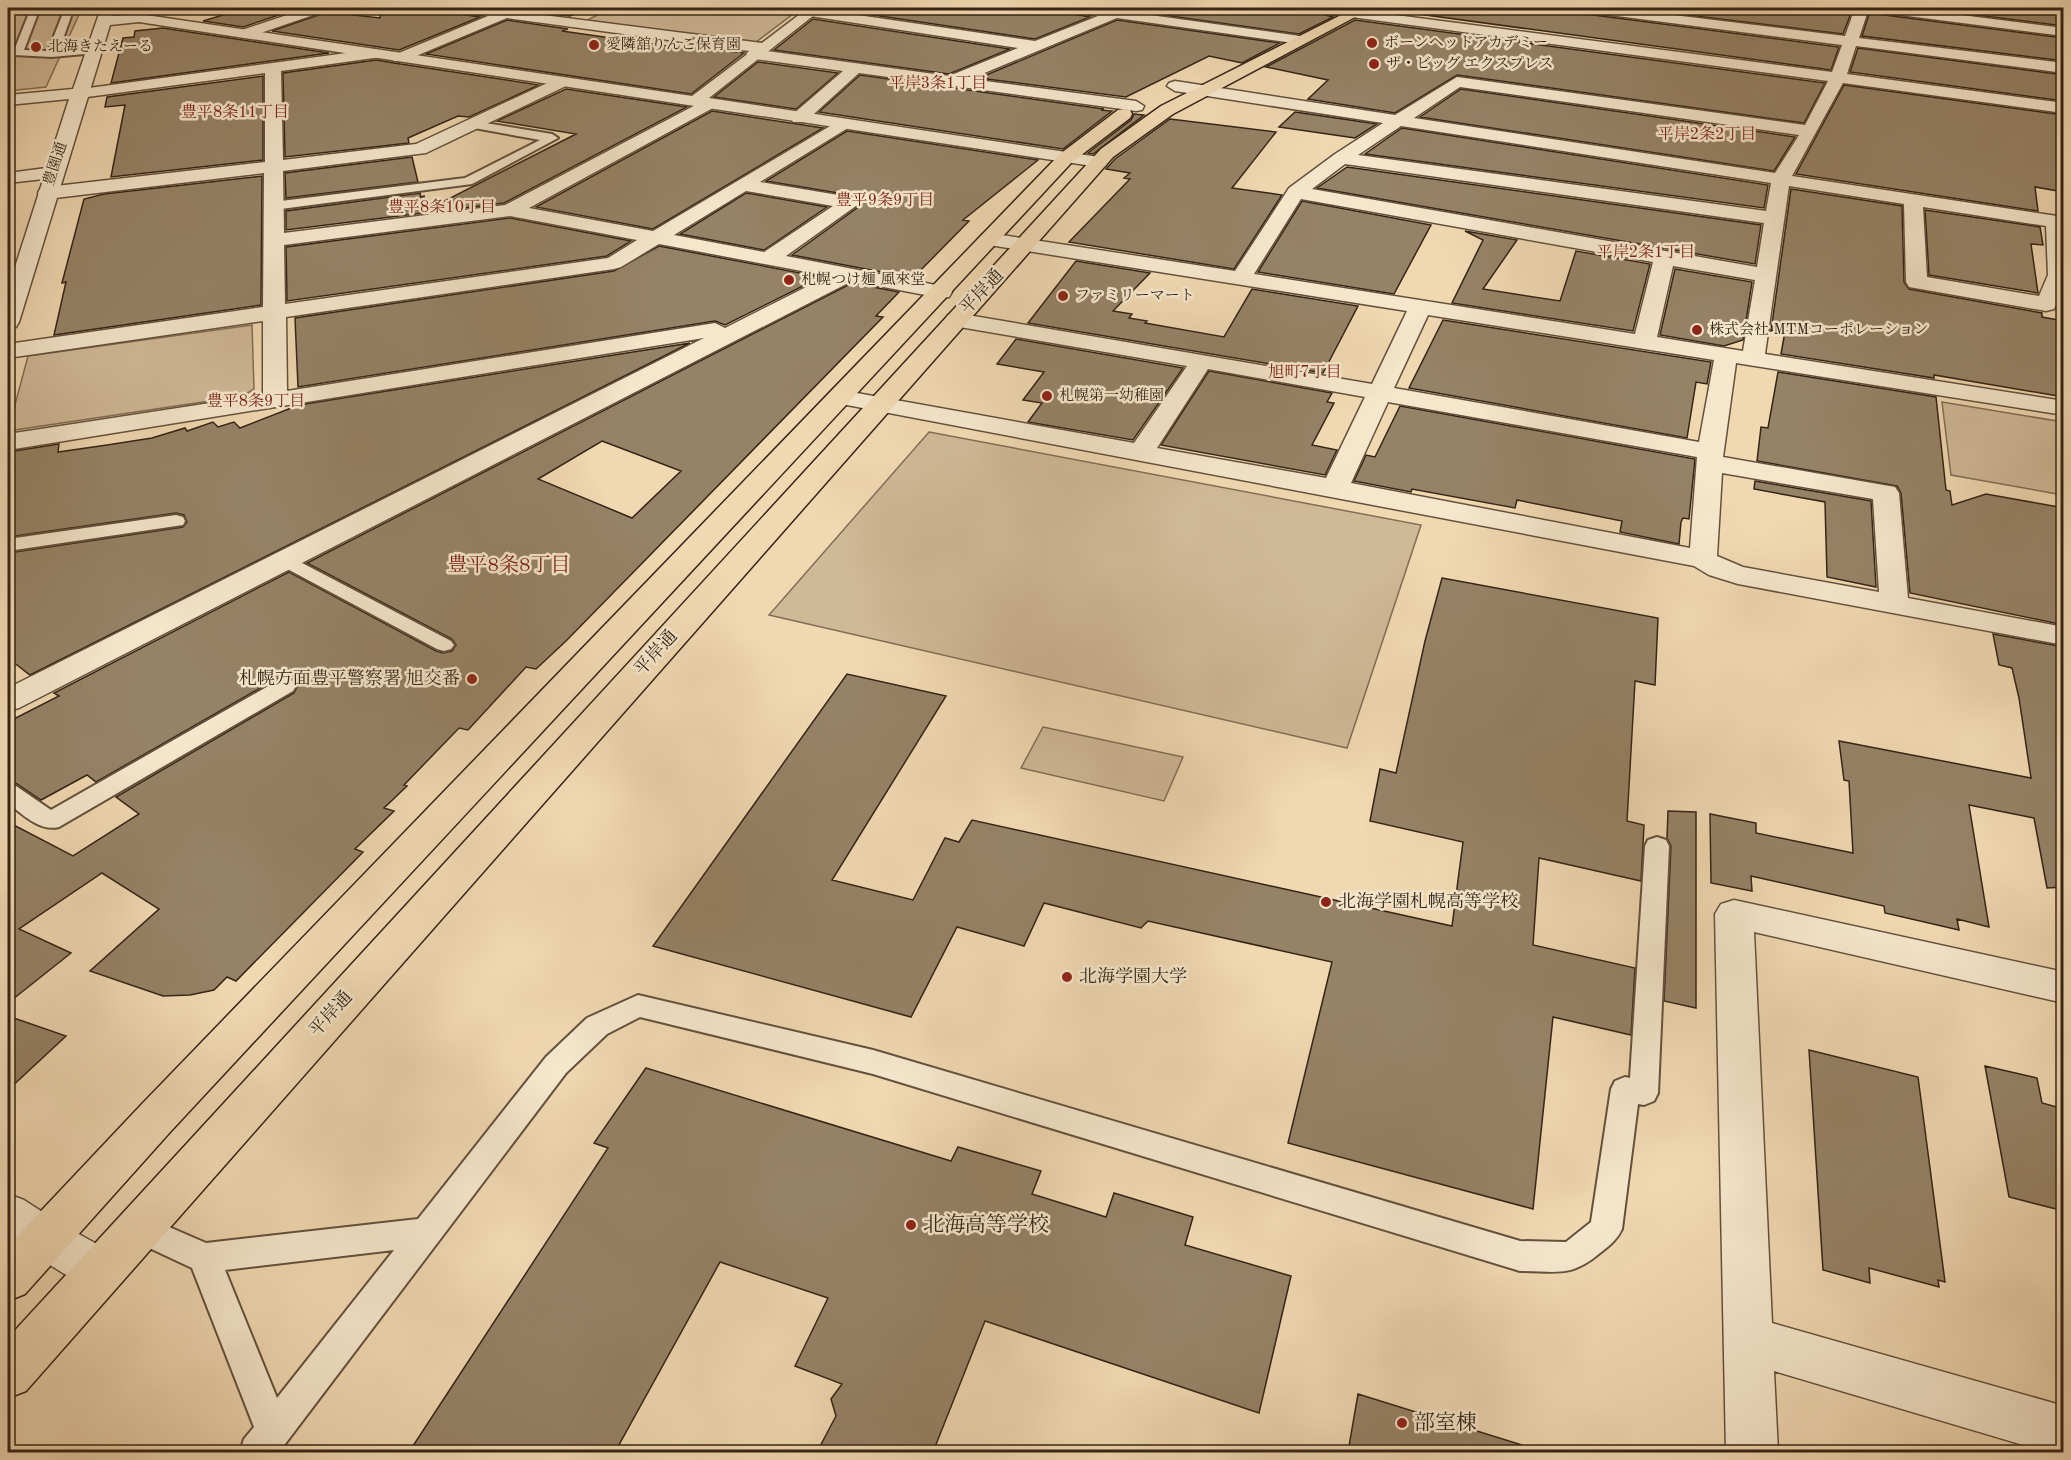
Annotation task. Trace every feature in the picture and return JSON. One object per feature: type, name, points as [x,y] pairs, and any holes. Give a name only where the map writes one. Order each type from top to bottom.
[{"type":"highway","name":"平岸通","points":[[8,1279],[156,1118],[1066,158],[1095,134],[1136,106],[1188,88],[1345,10]]},
{"type":"highway","name":"平岸通","points":[[8,1374],[1099,162],[1188,88]]},
{"type":"street","points":[[244,34],[320,8]]},
{"type":"street","points":[[460,8],[569,22],[855,68],[1136,106]]},
{"type":"street","points":[[399,58],[521,8]]},
{"type":"street","points":[[1073,8],[1288,38]]},
{"type":"street","points":[[950,81],[1131,8]]},
{"type":"street","points":[[1586,8],[2064,68]]},
{"type":"street","points":[[1753,359],[1764,274],[1781,179],[1838,78],[1862,8]]},
{"type":"street","points":[[1877,8],[2064,32]]},
{"type":"street","points":[[510,210],[700,103],[758,51],[813,10],[1037,46]]},
{"type":"street","points":[[1345,10],[2064,108]]},
{"type":"street","points":[[569,22],[594,11]]},
{"type":"street","points":[[107,14],[1099,162]]},
{"type":"street","name":"豊園通","points":[[8,322],[47,194],[107,14]]},
{"type":"street","points":[[8,100],[80,93],[376,54]]},
{"type":"street","points":[[273,68],[275,400]]},
{"type":"street","points":[[799,118],[855,68]]},
{"type":"street","points":[[47,194],[420,149],[561,82]]},
{"type":"street","points":[[1241,279],[1296,192],[1341,158],[1457,82],[1810,131]]},
{"type":"street","points":[[1188,88],[2060,222],[2061,275],[2046,304],[1917,282],[1913,200]]},
{"type":"street","points":[[8,351],[614,263],[842,124]]},
{"type":"street","points":[[1341,158],[1773,218]]},
{"type":"street","points":[[8,178],[54,173]]},
{"type":"street","points":[[745,185],[850,203],[769,258]]},
{"type":"street","points":[[1296,192],[1444,217],[1664,259],[1764,274]]},
{"type":"street","points":[[275,240],[510,210],[941,292]]},
{"type":"street","points":[[989,239],[2064,408]]},
{"type":"street","points":[[1644,342],[1664,259]]},
{"type":"street","points":[[8,701],[849,274]]},
{"type":"street","points":[[1335,488],[1420,307]]},
{"type":"street","points":[[956,320],[1380,392],[1886,493],[1894,603]]},
{"type":"street","points":[[8,442],[746,326]]},
{"type":"street","points":[[1703,558],[1710,458],[1726,355]]},
{"type":"street","points":[[1141,452],[1202,361]]},
{"type":"street","points":[[840,397],[1703,558],[1719,569],[1738,575],[2064,636]]},
{"type":"street","points":[[1752,1452],[1734,914],[2064,988]]},
{"type":"street","points":[[8,1214],[45,1239],[101,1271]]},
{"type":"street","points":[[1749,1340],[2064,1432]]},
{"type":"lane","points":[[35,8],[18,53],[52,54],[95,50]]},
{"type":"lane","points":[[52,54],[69,8]]},
{"type":"lane","points":[[273,206],[468,181],[552,138],[473,125]]},
{"type":"lane","points":[[8,545],[176,521]]},
{"type":"lane","points":[[285,560],[444,645]]},
{"type":"lane","points":[[8,792],[50,821],[285,686]]},
{"type":"lane","points":[[265,1441],[556,1065],[597,1026],[638,1006],[873,1062],[1520,1256],[1572,1257],[1606,1229],[1624,1089],[1644,1093],[1657,846]]},
{"type":"lane","points":[[139,1228],[204,1258],[427,1232]]},
{"type":"lane","points":[[204,1258],[265,1441]]},
{"type":"shaded area","name":"北海きたえーる","points":[[8,8],[82,8],[46,87],[8,91]]},
{"type":"shaded area","points":[[612,8],[801,8],[756,42],[751,43],[585,21]]},
{"type":"shaded area","points":[[252,325],[254,389],[243,396],[8,431],[28,356]]},
{"type":"shaded area","points":[[1942,402],[2063,422],[2063,495],[1951,475]]},
{"type":"shaded area","points":[[929,432],[1421,525],[1347,748],[769,615]]},
{"type":"shaded area","points":[[1043,727],[1183,757],[1164,801],[1021,768]]},
{"type":"building","points":[[246,8],[300,8],[243,27],[203,21]]},
{"type":"building","points":[[381,8],[451,8],[460,14],[480,17],[399,50],[272,31],[327,12],[380,18]]},
{"type":"building","points":[[502,8],[589,8],[589,9],[570,16]]},
{"type":"building","points":[[826,8],[1064,8],[1068,13],[1090,17],[1035,39]]},
{"type":"building","points":[[1113,8],[1321,8],[1322,14],[1333,17],[1299,34]]},
{"type":"building","points":[[1374,8],[1577,8],[1586,14],[1839,47],[1831,70]]},
{"type":"building","points":[[1630,8],[1853,8],[1843,34]]},
{"type":"building","points":[[1920,8],[2064,8],[2064,26]]},
{"type":"building","points":[[1870,11],[1877,14],[2064,38],[2064,61],[1862,36]]},
{"type":"building","points":[[813,19],[1010,49],[949,74],[774,50]]},
{"type":"building","points":[[507,20],[568,29],[562,31],[681,48],[708,48],[744,53],[691,94],[426,54]]},
{"type":"building","points":[[1117,20],[1280,43],[1242,63],[1209,56],[1126,97],[979,78]]},
{"type":"building","points":[[1355,20],[1825,83],[1804,123],[1457,75],[1395,113],[1308,99],[1328,80],[1266,67]]},
{"type":"building","points":[[163,28],[329,53],[111,83],[123,38],[134,37],[135,31]]},
{"type":"building","points":[[1858,48],[2064,75],[2064,101],[1850,72]]},
{"type":"building","points":[[376,60],[539,85],[469,117],[458,116],[408,138],[409,143],[285,157],[283,73]]},
{"type":"building","points":[[758,62],[838,73],[796,109],[714,97]]},
{"type":"building","points":[[860,75],[1112,111],[1063,149],[819,112]]},
{"type":"building","points":[[263,76],[263,160],[111,177],[125,105],[105,107],[107,97]]},
{"type":"building","points":[[1844,85],[2064,115],[2064,192],[2035,187],[2038,211],[1796,174]]},
{"type":"building","points":[[566,89],[687,107],[504,203],[286,230],[286,211],[420,193],[421,197],[424,196],[427,210],[576,134],[497,121]]},
{"type":"building","points":[[1461,89],[1795,137],[1774,171],[1420,117]]},
{"type":"building","points":[[712,111],[823,128],[653,229],[536,207]]},
{"type":"building","points":[[1295,112],[1377,124],[1355,138],[1279,127]]},
{"type":"building","points":[[1134,114],[1144,115],[1093,154],[1088,153],[1131,120]]},
{"type":"building","points":[[1170,119],[1276,132],[1232,188],[1282,195],[1234,269],[1069,242],[1130,179],[1124,178],[1130,173],[1106,169],[1115,159]]},
{"type":"building","points":[[1402,128],[1768,185],[1764,208],[1365,154]]},
{"type":"building","points":[[847,131],[1038,160],[963,220],[969,221],[913,278],[792,255],[862,202],[858,197],[850,195],[766,181]]},
{"type":"building","points":[[412,157],[418,182],[286,198],[285,173]]},
{"type":"building","points":[[1347,167],[1761,225],[1755,264],[1317,188]]},
{"type":"building","points":[[262,176],[261,305],[54,335],[66,282],[62,283],[84,199],[104,194]]},
{"type":"building","points":[[1791,189],[1902,206],[1904,282],[1909,289],[2042,313],[2042,317],[2059,320],[2058,335],[2064,336],[2064,397],[1934,375],[1934,378],[1781,354],[1786,326],[1771,331]]},
{"type":"building","points":[[746,193],[827,207],[764,250],[680,234]]},
{"type":"building","points":[[1302,201],[1431,225],[1394,294],[1258,272]]},
{"type":"building","points":[[1925,210],[2040,227],[2043,245],[2031,244],[2038,293],[1929,275]]},
{"type":"building","points":[[510,218],[631,241],[607,256],[287,301],[286,247]]},
{"type":"building","points":[[1465,231],[1517,240],[1483,289],[1560,301],[1576,251],[1650,264],[1633,331],[1452,303],[1483,240]]},
{"type":"building","points":[[659,246],[821,277],[725,325],[715,321],[298,387],[295,318],[614,271]]},
{"type":"building","points":[[1076,261],[1150,273],[1113,311],[1132,314],[1129,318],[1147,321],[1145,323],[1224,337],[1252,289],[1358,306],[1323,373],[1028,323]]},
{"type":"building","points":[[1675,269],[1752,282],[1743,340],[1724,346],[1660,335]]},
{"type":"building","points":[[852,283],[899,292],[876,316],[883,317],[566,641],[536,669],[526,667],[468,730],[459,728],[404,785],[407,786],[384,808],[394,811],[355,849],[363,852],[236,981],[227,977],[214,990],[190,995],[163,996],[90,971],[159,909],[102,873],[19,929],[71,953],[8,1003],[8,822],[73,856],[139,814],[116,797],[294,693],[298,685],[294,679],[284,677],[276,679],[96,782],[87,775],[41,800],[17,784],[8,782],[8,722],[59,696],[54,693],[289,572],[436,651],[443,653],[452,651],[456,645],[452,639],[307,563]],"holes":[[[602,441],[681,471],[632,518],[538,479]]]},
{"type":"building","points":[[1443,320],[1711,362],[1707,384],[1696,382],[1687,438],[1409,388]]},
{"type":"building","points":[[1016,339],[1183,368],[1133,440],[1028,422],[1042,403],[1023,400],[1044,372],[997,364]]},
{"type":"building","points":[[690,343],[30,675],[8,658],[8,553],[183,527],[187,522],[184,515],[176,513],[8,537],[8,452],[59,444],[58,452],[107,445],[152,438],[185,428],[187,431],[213,422],[218,427],[234,422],[240,428],[299,405]]},
{"type":"building","points":[[1209,371],[1332,393],[1327,402],[1334,403],[1312,445],[1337,450],[1325,475],[1161,445]]},
{"type":"building","points":[[1778,372],[1936,397],[1946,490],[1950,491],[1952,505],[1986,494],[2064,508],[2064,625],[1910,593],[1901,493],[1897,486],[1757,461],[1761,427],[1768,428]]},
{"type":"building","points":[[1400,406],[1695,459],[1689,519],[1683,518],[1681,522],[1679,544],[1620,532],[1622,521],[1517,500],[1515,508],[1354,481],[1366,455],[1375,457]]},
{"type":"building","points":[[1755,481],[1871,501],[1876,587],[1827,577],[1825,502],[1754,489]]},
{"type":"building","points":[[1442,578],[1658,618],[1655,685],[1635,681],[1627,821],[1644,825],[1641,881],[1539,858],[1533,945],[1635,968],[1631,1035],[1553,1017],[1533,1209],[1288,1143],[1332,962],[1148,921],[1141,928],[1044,903],[1024,946],[957,927],[911,1017],[653,946],[847,674],[946,696],[832,880],[913,900],[945,838],[959,842],[972,820],[1452,926],[1463,842],[1370,821],[1380,769],[1396,773],[1425,641]]},
{"type":"building","points":[[1993,634],[2064,647],[2064,887],[2047,888],[2034,818],[1969,805],[1989,927],[1957,919],[1959,930],[1885,913],[1884,906],[1751,876],[1752,891],[1711,883],[1710,814],[1756,823],[1756,833],[1853,853],[1849,781],[1844,780],[1839,741],[2031,778],[2012,668],[1999,665]]},
{"type":"building","points":[[1668,811],[1696,812],[1696,1008],[1664,1001],[1671,846],[1667,838]]},
{"type":"building","points":[[8,1016],[66,1036],[8,1090]]},
{"type":"building","points":[[1809,1050],[1918,1077],[1945,1282],[1938,1280],[1939,1287],[1869,1268],[1870,1283],[1823,1270]]},
{"type":"building","points":[[1985,1066],[2037,1078],[2042,1103],[2064,1109],[2064,1211],[2009,1197]]},
{"type":"building","points":[[646,1068],[951,1161],[958,1147],[1041,1171],[1032,1194],[1106,1217],[1114,1193],[1193,1217],[1185,1245],[1291,1276],[1259,1413],[985,1321],[933,1452],[817,1452],[836,1416],[831,1399],[842,1384],[795,1366],[828,1298],[720,1262],[615,1452],[409,1452],[608,1148],[594,1143]]},
{"type":"building","name":"部室棟","points":[[1358,1394],[1522,1445],[1521,1452],[1348,1452]]},
{"type":"place","name":"ボーンヘッドアカデミー","points":[[1372,43]]},
{"type":"place","name":"愛隣舘りんご保育園","points":[[594,45]]},
{"type":"place","name":"北海きたえーる","points":[[36,47]]},
{"type":"place","name":"ザ・ビッグ エクスプレス","points":[[1374,64]]},
{"type":"place","name":"札幌つけ麺 風來堂","points":[[789,280]]},
{"type":"place","name":"ファミリーマート","points":[[1063,296]]},
{"type":"place","name":"株式会社 MTMコーポレーション","points":[[1697,330]]},
{"type":"place","name":"札幌第一幼稚園","points":[[1047,396]]},
{"type":"place","name":"札幌方面豊平警察署 旭交番","points":[[472,679]]},
{"type":"place","name":"北海学園札幌高等学校","points":[[1326,902]]},
{"type":"place","name":"北海学園大学","points":[[1067,977]]},
{"type":"place","name":"北海高等学校","points":[[911,1225]]},
{"type":"place","name":"部室棟","points":[[1402,1423]]},
{"type":"district","name":"平岸3条1丁目","points":[[938,84]]},
{"type":"district","name":"豊平8条11丁目","points":[[235,113]]},
{"type":"district","name":"平岸2条2丁目","points":[[1707,135]]},
{"type":"district","name":"豊平9条9丁目","points":[[885,201]]},
{"type":"district","name":"豊平8条10丁目","points":[[442,208]]},
{"type":"district","name":"平岸2条1丁目","points":[[1646,253]]},
{"type":"district","name":"旭町7丁目","points":[[1305,373]]},
{"type":"district","name":"豊平8条9丁目","points":[[256,402]]},
{"type":"district","name":"豊平8条8丁目","points":[[509,566]]}]
